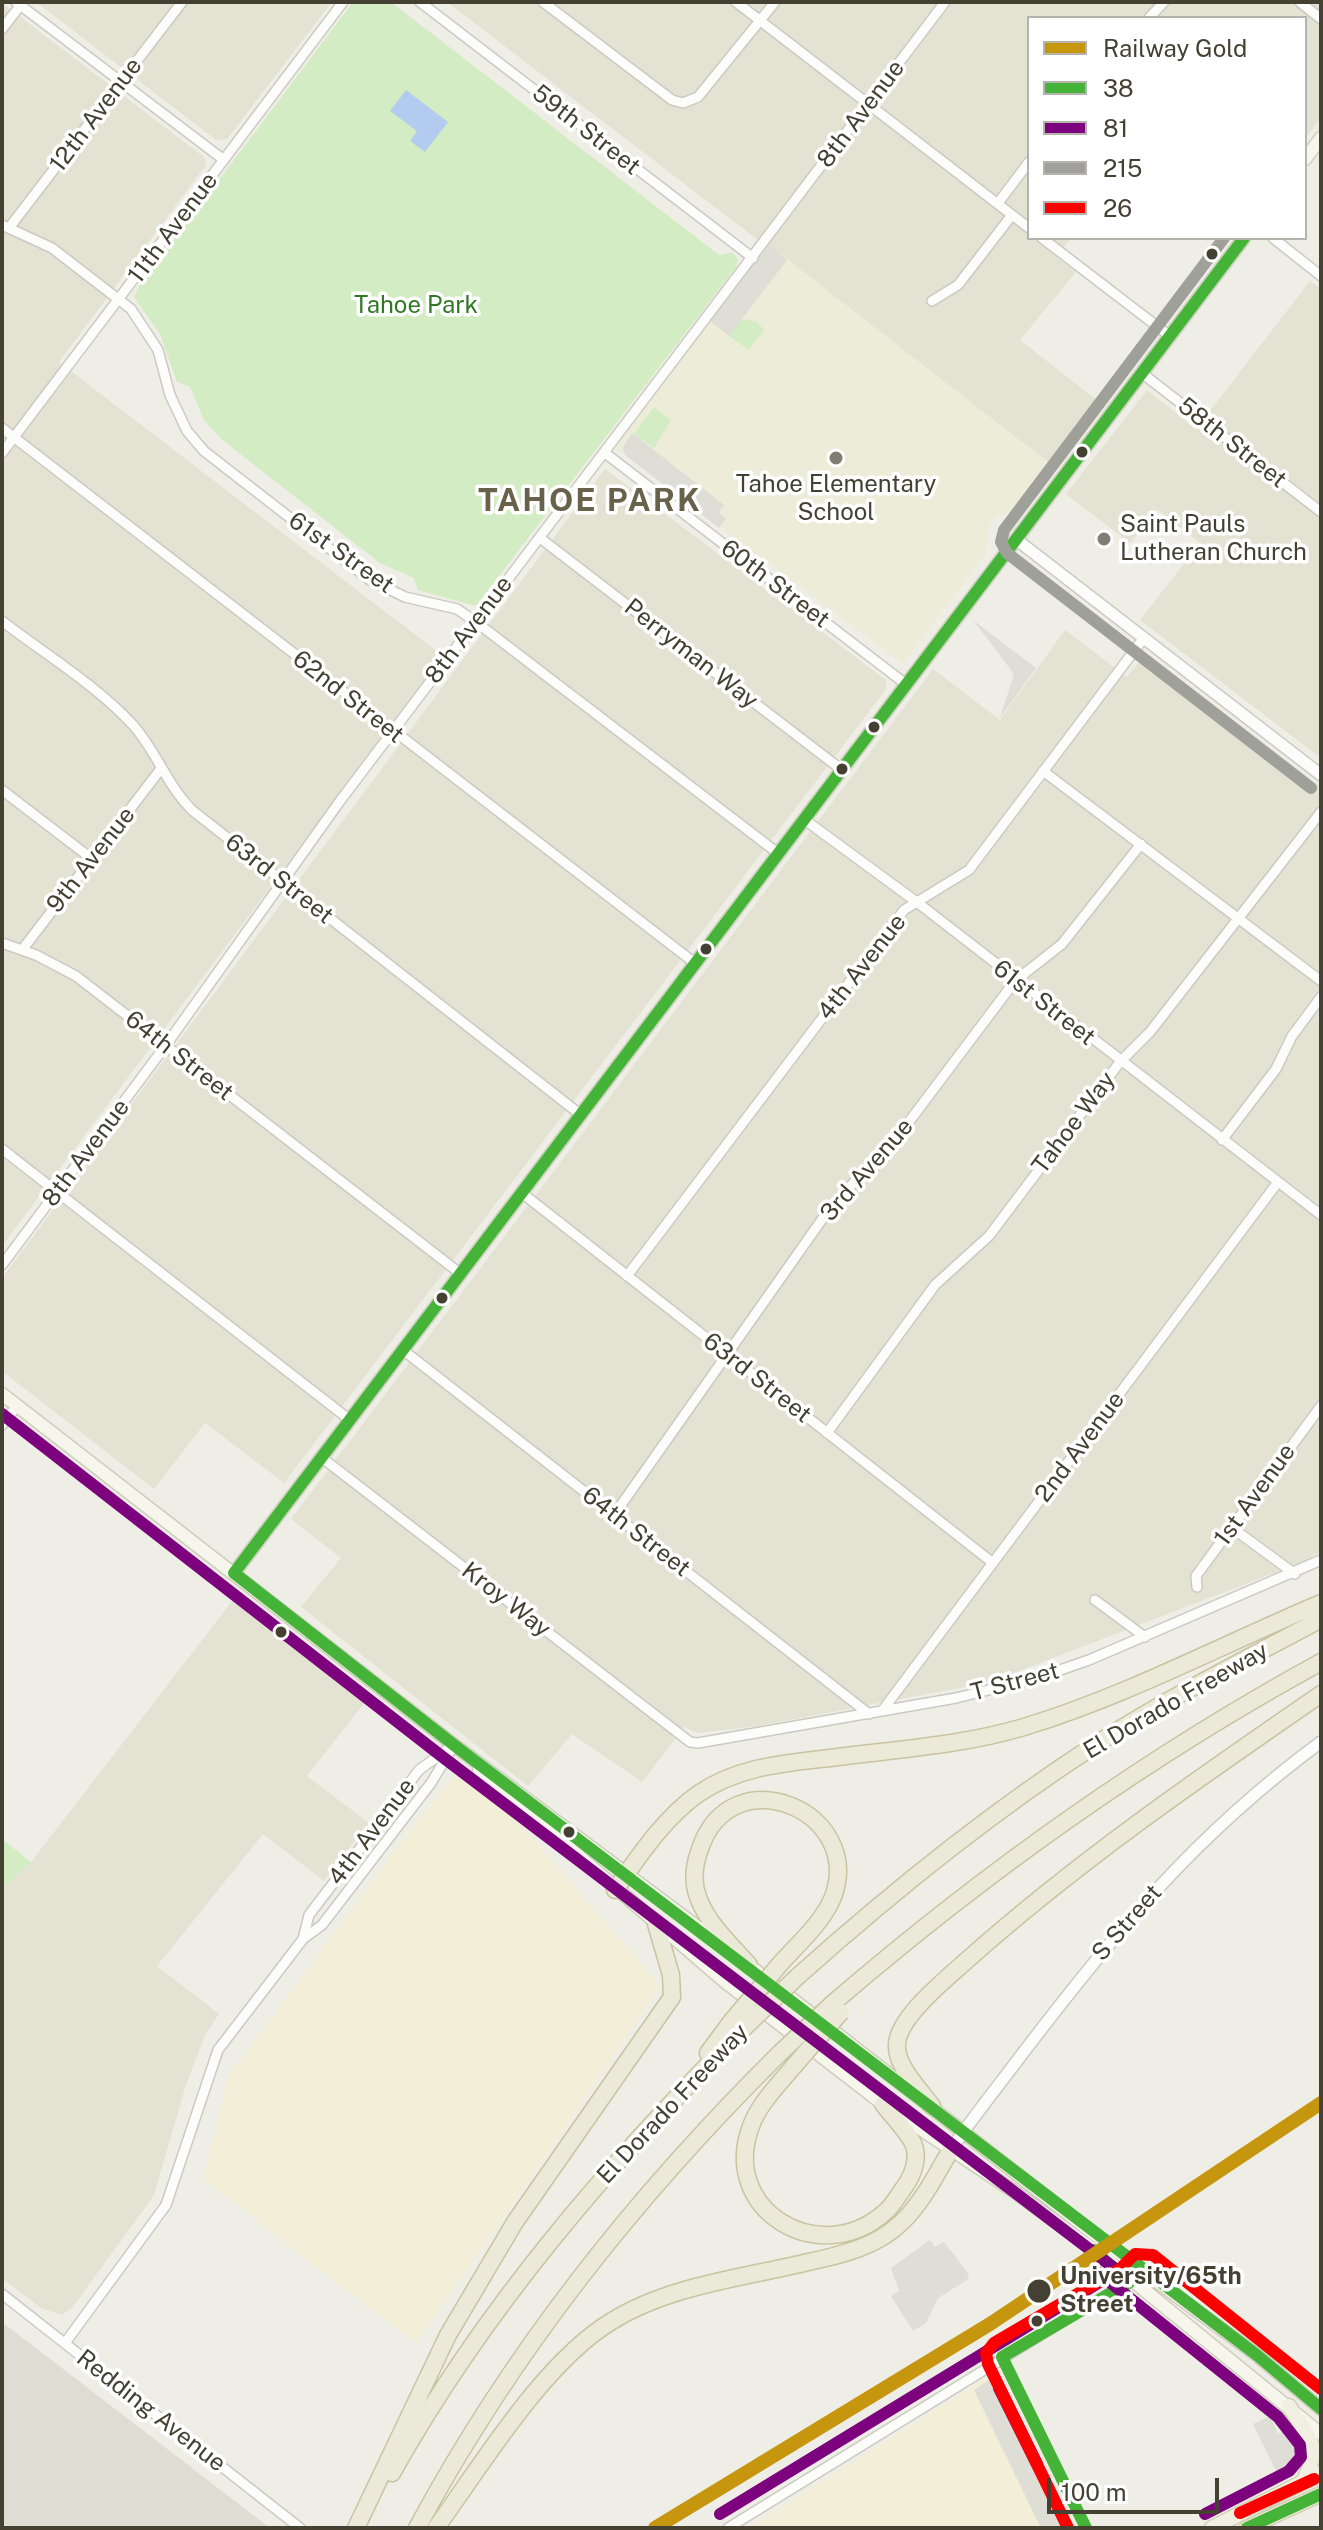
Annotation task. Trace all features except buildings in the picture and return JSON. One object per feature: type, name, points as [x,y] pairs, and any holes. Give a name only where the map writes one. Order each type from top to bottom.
[{"type":"highway","points":[[615,1890],[671,1817],[699,1793],[731,1776],[765,1766],[956,1743],[1021,1728],[1084,1707],[1321,1603]]},
{"type":"highway","name":"El Dorado Freeway","points":[[363,2528],[369,2507],[507,2298],[604,2175],[736,2026],[797,1977],[882,1901],[988,1818],[1100,1741],[1321,1619]]},
{"type":"highway","name":"El Dorado Freeway","points":[[417,2528],[483,2411],[540,2328],[618,2227],[714,2119],[779,2054],[837,2008],[909,1938],[1006,1862],[1107,1791],[1211,1725],[1321,1662]]},
{"type":"highway","points":[[932,2106],[901,2062],[897,2042],[901,2030],[943,1982],[1088,1858],[1321,1694]]},
{"type":"highway","points":[[736,2026],[832,1899],[836,1860],[829,1839],[809,1815],[784,1802],[760,1799],[737,1805],[715,1822],[701,1845],[694,1876],[702,1908],[749,1965]]},
{"type":"highway","points":[[356,2528],[369,2507],[448,2335],[515,2222],[672,1997],[671,1975],[656,1924]]},
{"type":"highway","points":[[837,2008],[755,2116],[745,2157],[751,2186],[759,2202],[784,2226],[813,2234],[832,2235],[861,2228],[887,2212],[909,2180],[915,2156],[913,2144],[883,2104]]},
{"type":"highway","points":[[436,2528],[548,2380],[579,2345],[613,2320],[651,2302],[870,2244],[903,2222],[920,2201],[950,2151]]},
{"type":"main road","points":[[1307,156],[1321,138]]},
{"type":"main road","points":[[234,1573],[1243,240]]},
{"type":"main road","points":[[2,1394],[454,1745],[627,1872],[1116,2251],[1143,2268],[1321,2409]]},
{"type":"main road","points":[[454,1745],[493,1785],[724,1981],[883,2104],[1015,2192],[1105,2258],[1130,2282],[1321,2434]]},
{"type":"main road","points":[[1289,2406],[1315,2438],[1319,2451],[1318,2462],[1299,2484]]},
{"type":"main road","points":[[1212,2528],[1321,2473]]},
{"type":"main road","points":[[1247,2528],[1321,2494]]},
{"type":"street","name":"12th Avenue","points":[[6,227],[182,2]]},
{"type":"street","name":"11th Avenue","points":[[2,453],[343,2]]},
{"type":"street","name":"59th Street","points":[[420,2],[753,258]]},
{"type":"street","points":[[543,2],[676,103],[691,102],[698,97],[775,2]]},
{"type":"street","points":[[736,2],[1027,226]]},
{"type":"street","name":"8th Avenue","points":[[2,1265],[166,1045],[392,731],[945,2]]},
{"type":"street","points":[[1300,2],[1321,19]]},
{"type":"street","points":[[2,29],[20,3],[120,83],[224,160]]},
{"type":"street","points":[[998,203],[1027,165]]},
{"type":"street","points":[[932,301],[958,285],[1012,215]]},
{"type":"street","name":"61st Street","points":[[6,227],[52,248],[119,298],[153,340],[176,410],[204,451],[370,580],[405,597],[434,601],[457,609],[476,622],[779,854]]},
{"type":"street","points":[[1045,240],[1171,337]]},
{"type":"street","points":[[1276,240],[1321,276]]},
{"type":"street","name":"58th Street","points":[[1143,374],[1321,512]]},
{"type":"street","name":"62nd Street","points":[[2,428],[696,964]]},
{"type":"street","name":"60th Street","points":[[605,453],[907,685]]},
{"type":"street","name":"Perryman Way","points":[[540,538],[842,770]]},
{"type":"street","points":[[1017,540],[1321,775]]},
{"type":"street","name":"63rd Street","points":[[2,621],[117,709],[136,729],[160,770],[193,811],[581,1115]]},
{"type":"street","name":"4th Avenue","points":[[627,1276],[904,910],[969,870],[1143,639]]},
{"type":"street","name":"9th Avenue","points":[[22,950],[160,770]]},
{"type":"street","points":[[1043,771],[1321,981]]},
{"type":"street","points":[[2,790],[92,859]]},
{"type":"street","name":"Tahoe Way","points":[[827,1433],[935,1285],[989,1236],[1120,1062],[1150,1032],[1321,812]]},
{"type":"street","name":"61st Street","points":[[805,820],[918,903],[1321,1215]]},
{"type":"street","name":"3rd Avenue","points":[[614,1515],[725,1353],[830,1208],[902,1131],[1015,981],[1062,944],[1141,844]]},
{"type":"street","name":"64th Street","points":[[2,943],[76,976],[461,1274]]},
{"type":"street","points":[[1222,1140],[1276,1069],[1292,1036],[1321,997]]},
{"type":"street","points":[[2,1149],[350,1420]]},
{"type":"street","name":"2nd Avenue","points":[[882,1711],[1278,1182]]},
{"type":"street","name":"63rd Street","points":[[522,1193],[993,1563]]},
{"type":"street","name":"64th Street","points":[[403,1350],[869,1714]]},
{"type":"street","points":[[2,1425],[17,1406]]},
{"type":"street","name":"1st Avenue","points":[[1197,1587],[1196,1576],[1321,1406]]},
{"type":"street","name":"Kroy Way","points":[[321,1457],[690,1742]]},
{"type":"street","points":[[1231,1527],[1295,1574]]},
{"type":"street","name":"T Street","points":[[690,1742],[869,1714],[1037,1678],[1145,1637],[1295,1574],[1321,1560]]},
{"type":"street","points":[[1095,1600],[1145,1637]]},
{"type":"street","name":"S Street","points":[[950,2151],[1129,1917],[1209,1834],[1274,1777],[1321,1742]]},
{"type":"street","name":"4th Avenue","points":[[303,1939],[309,1915],[419,1770],[454,1745]]},
{"type":"street","name":"4th Avenue","points":[[65,2343],[166,2205],[218,2050],[303,1939],[322,1925],[431,1783],[454,1745]]},
{"type":"street","points":[[728,2528],[1130,2282],[1143,2268]]},
{"type":"street","name":"Redding Avenue","points":[[2,2294],[300,2528]]},
{"type":"shaded area","points":[[36,2],[332,2],[227,139],[216,140]]},
{"type":"shaded area","points":[[447,2],[1321,2],[1321,118],[1307,136],[1307,16],[1027,16],[1027,240],[1069,240],[1056,257],[1076,272],[1020,340],[1103,405],[1053,466]]},
{"type":"shaded area","points":[[2,3],[204,157],[206,165],[59,362],[443,656],[2,1246]]},
{"type":"shaded area","name":"Tahoe Elementary School","points":[[768,244],[1053,466],[1019,510],[996,517],[988,528],[986,554],[903,664],[614,447]]},
{"type":"shaded area","points":[[768,244],[787,260],[729,336],[710,321]]},
{"type":"shaded area","points":[[1310,281],[1321,289],[1321,758],[1140,620],[1200,543],[1158,510],[1130,543],[1066,494],[1147,390],[1196,429]]},
{"type":"shaded area","points":[[632,433],[724,505],[719,513],[726,518],[719,528],[624,454],[623,447]]},
{"type":"shaded area","points":[[605,469],[886,680],[886,689],[284,1483],[205,1423],[154,1489],[2,1371],[2,1278]]},
{"type":"shaded area","points":[[973,620],[1036,668],[1000,718],[1014,674]]},
{"type":"shaded area","points":[[1065,630],[1127,677],[1143,658],[1155,660],[1321,787],[1321,1551],[1305,1561],[991,1682],[757,1726],[697,1733],[684,1727],[642,1782],[572,1734],[528,1786],[301,1607],[341,1558],[291,1519],[933,669],[1000,720]]},
{"type":"shaded area","points":[[233,1600],[365,1702],[307,1776],[369,1823],[324,1881],[263,1834],[157,1966],[219,2014],[205,2035],[185,2088],[154,2195],[72,2308],[62,2315],[41,2308],[2,2278],[2,1889],[31,1862]]},
{"type":"shaded area","points":[[458,1776],[467,1779],[520,1824],[661,1986],[416,2344],[203,2179],[229,2075],[399,1845],[447,1784]]},
{"type":"shaded area","points":[[930,2240],[935,2247],[944,2242],[969,2274],[967,2280],[938,2298],[926,2323],[913,2331],[891,2296],[899,2291],[891,2268]]},
{"type":"shaded area","points":[[2,2322],[270,2528],[2,2528]]},
{"type":"shaded area","points":[[990,2375],[1065,2528],[748,2528]]},
{"type":"shaded area","points":[[990,2379],[1064,2528],[1041,2528],[974,2390]]},
{"type":"shaded area","points":[[1270,2416],[1278,2434],[1290,2428],[1306,2463],[1278,2475],[1253,2424]]},
{"type":"green space","name":"Tahoe Park","points":[[353,2],[391,2],[719,255],[732,252],[738,260],[736,267],[476,606],[418,590],[414,578],[380,563],[221,439],[204,420],[190,387],[177,382],[160,334],[134,297],[139,286]]},
{"type":"green space","points":[[741,319],[757,322],[764,330],[749,350],[729,336]]},
{"type":"green space","points":[[654,407],[671,420],[654,448],[634,434]]},
{"type":"green space","points":[[2,1839],[31,1862],[2,1889]]},
{"type":"water","points":[[406,90],[448,122],[425,152],[410,141],[417,131],[390,111]]},
{"type":"rail line","name":"Gold","points":[[655,2528],[990,2324],[1321,2103]]},
{"type":"transit line","name":"215","points":[[1222,240],[1004,530],[1001,542],[1007,553],[1311,788]]},
{"type":"transit line","name":"38","points":[[1242,240],[234,1573],[454,1745],[1258,2356],[1321,2409]]},
{"type":"transit line","name":"81","points":[[2,1414],[444,1758],[1118,2271],[720,2514]]},
{"type":"transit line","name":"38","points":[[1086,2528],[1002,2357],[1130,2282],[1093,2250]]},
{"type":"transit line","name":"26","points":[[1068,2528],[988,2364],[986,2353],[994,2343],[1120,2269],[1135,2254],[1153,2255],[1321,2389]]},
{"type":"transit line","name":"81","points":[[1096,2271],[1278,2417],[1300,2445],[1301,2457],[1289,2471],[1205,2514]]},
{"type":"transit line","name":"81","points":[[999,2388],[1037,2464]]},
{"type":"transit line","name":"26","points":[[1240,2513],[1314,2479]]},
{"type":"transit line","name":"38","points":[[1247,2528],[1321,2494]]},
{"type":"place","name":"Tahoe Elementary School","points":[[836,458]]},
{"type":"place","name":"Saint Pauls Lutheran Church","points":[[1104,539]]},
{"type":"place","name":"University/65th Street","points":[[1039,2291]]},
{"type":"district","name":"TAHOE PARK","points":[[590,501]]}]
